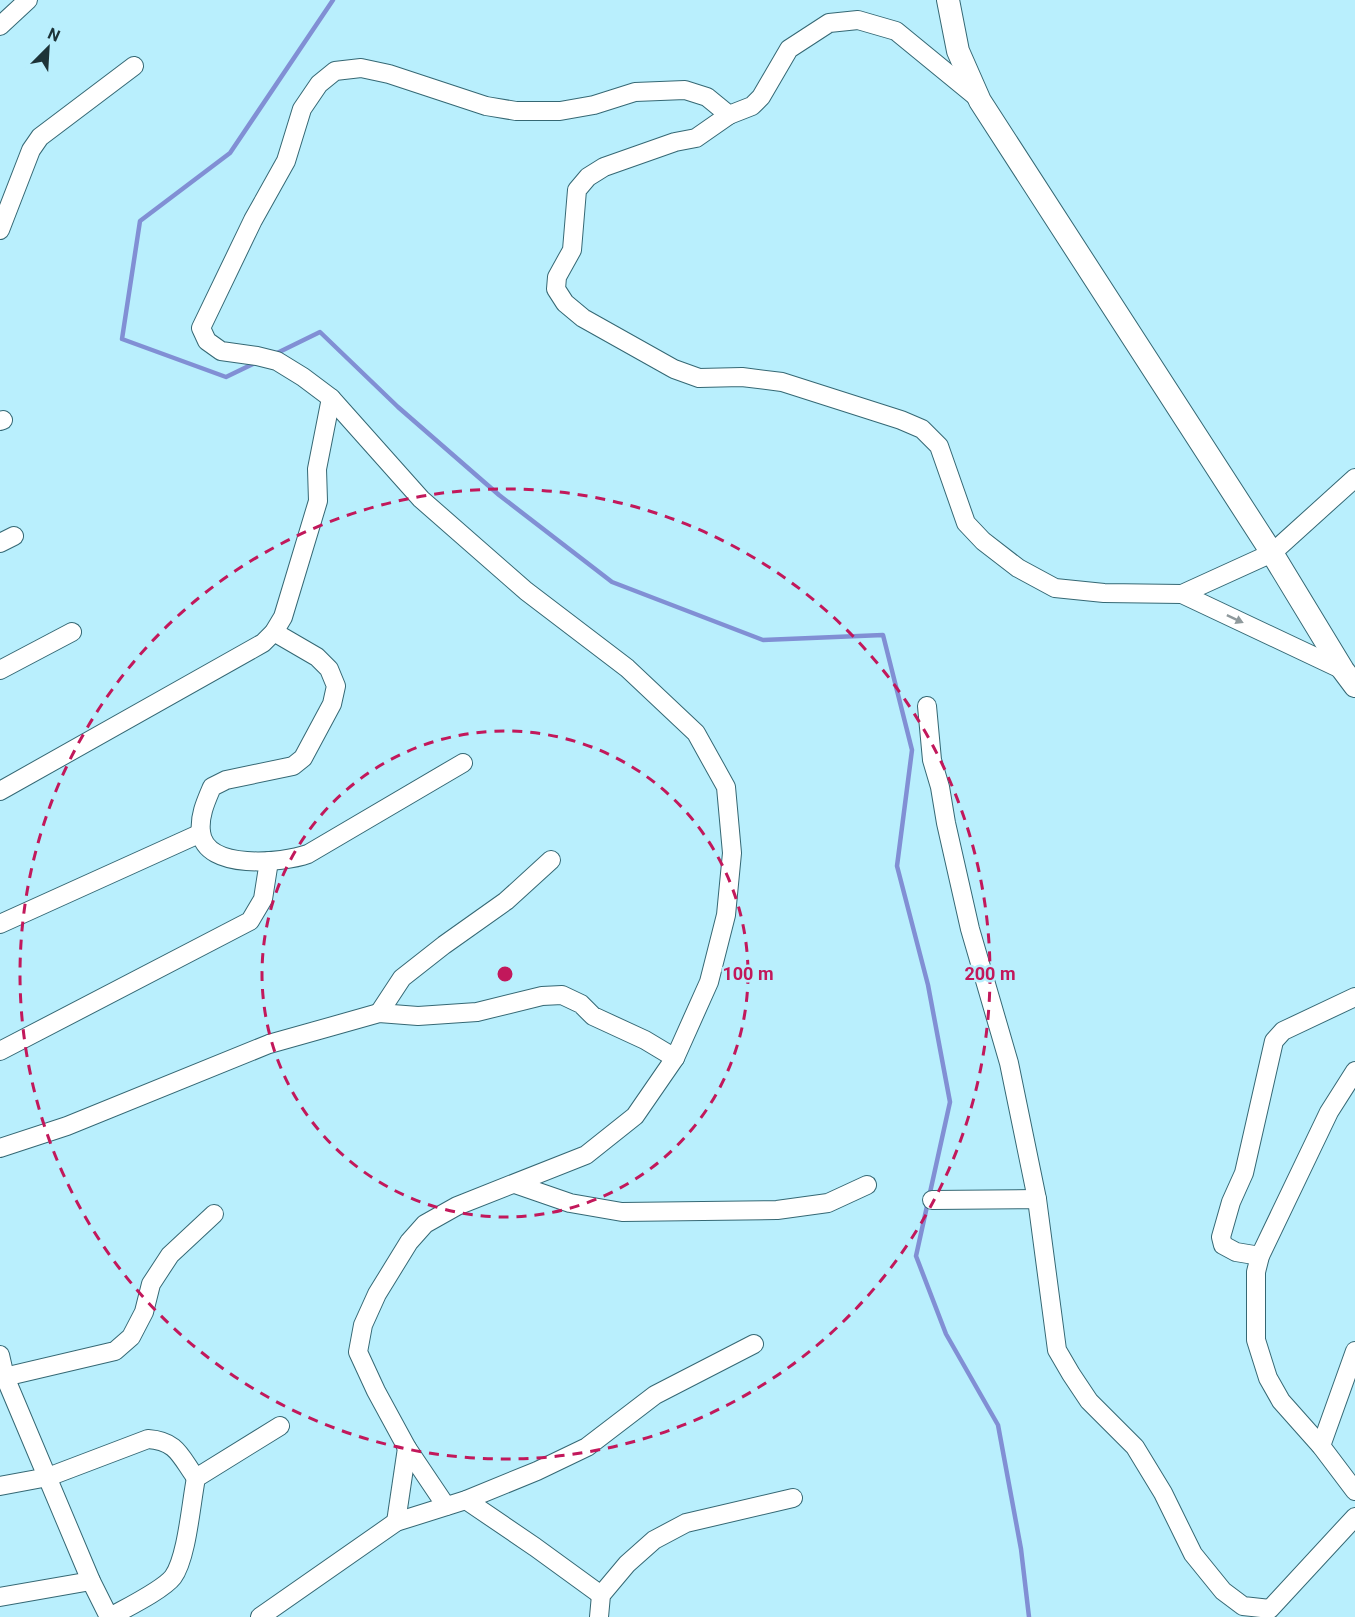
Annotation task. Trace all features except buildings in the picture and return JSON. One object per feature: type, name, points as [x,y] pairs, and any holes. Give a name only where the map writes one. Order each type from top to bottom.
[{"type":"street","points":[[0,26],[28,0]]},
{"type":"street","points":[[948,0],[958,51],[980,101],[1272,553],[1349,678]]},
{"type":"street","points":[[980,101],[896,31],[858,20],[829,23],[789,49],[760,97],[752,106],[729,115],[696,138],[675,142],[604,167],[588,177],[578,190],[572,250],[557,277],[556,290],[565,303],[593,324],[674,369],[699,378],[742,377],[783,382],[922,429],[939,446],[966,523],[983,541],[1018,568],[1055,588],[1104,593],[1182,594],[1272,553],[1355,478]]},
{"type":"street","points":[[0,230],[31,150],[40,137],[135,66]]},
{"type":"street","points":[[446,1506],[407,1448],[358,1352],[363,1325],[377,1294],[409,1242],[425,1224],[457,1206],[586,1155],[635,1116],[675,1058],[709,982],[726,915],[732,853],[726,787],[696,733],[627,668],[526,591],[421,499],[331,398],[277,361],[221,351],[207,341],[201,328],[253,220],[286,161],[302,109],[318,84],[335,71],[361,68],[389,74],[486,106],[516,111],[560,111],[594,105],[635,92],[685,90],[707,97],[729,115]]},
{"type":"street","points":[[0,792],[263,643],[274,632],[283,617],[318,501],[317,469],[331,398]]},
{"type":"street","points":[[1182,594],[1349,678]]},
{"type":"street","points":[[0,670],[72,632]]},
{"type":"street","points":[[274,632],[317,657],[329,669],[336,686],[332,704],[303,758],[293,766],[226,780],[212,787],[203,809],[201,833],[207,847],[243,862],[294,859],[308,854],[463,763]]},
{"type":"street","points":[[927,706],[932,759],[970,929],[1010,1063],[1037,1199],[1057,1350],[1089,1401],[1135,1447],[1162,1493],[1193,1554],[1223,1591],[1243,1606],[1274,1613],[1355,1517]]},
{"type":"street","points":[[0,924],[201,833]]},
{"type":"street","points":[[379,1013],[402,978],[506,901],[551,860]]},
{"type":"street","points":[[0,1051],[250,921],[263,899],[269,861]]},
{"type":"street","points":[[0,1148],[67,1126],[269,1044],[379,1013],[418,1016],[477,1012],[542,996],[562,995],[580,1004],[593,1016],[645,1040],[675,1058]]},
{"type":"street","points":[[1260,1256],[1236,1252],[1223,1245],[1221,1237],[1231,1202],[1244,1173],[1274,1041],[1283,1031],[1355,997]]},
{"type":"street","points":[[1353,1080],[1329,1112],[1260,1256],[1256,1272],[1256,1340],[1268,1378],[1281,1401],[1321,1446],[1355,1491]]},
{"type":"street","points":[[514,1184],[570,1203],[622,1212],[777,1210],[828,1203],[867,1185]]},
{"type":"street","points":[[933,1200],[1037,1199]]},
{"type":"street","points":[[3,1377],[115,1351],[131,1336],[144,1312],[151,1284],[170,1254],[214,1214]]},
{"type":"street","points":[[260,1617],[396,1522],[466,1500],[537,1471],[587,1447],[655,1395],[754,1344]]},
{"type":"street","points":[[1321,1446],[1355,1351]]},
{"type":"street","points":[[0,1355],[3,1377],[48,1477],[91,1581],[110,1617],[172,1579],[178,1568],[196,1478],[172,1445],[160,1439],[148,1438],[48,1477],[0,1486]]},
{"type":"street","points":[[196,1478],[280,1426]]},
{"type":"street","points":[[396,1522],[407,1448]]},
{"type":"street","points":[[599,1617],[601,1595],[627,1564],[654,1540],[686,1523],[793,1498]]},
{"type":"street","points":[[466,1500],[601,1595]]},
{"type":"street","points":[[0,1597],[91,1581]]},
{"type":"waterway","points":[[257,362],[226,377],[122,339],[140,221],[230,153],[333,0]]},
{"type":"waterway","points":[[273,355],[320,332],[398,407],[499,495],[612,582],[763,640],[883,635],[912,750],[897,866],[928,985],[950,1102],[916,1256],[946,1334],[998,1425],[1021,1549],[1029,1617]]}]
